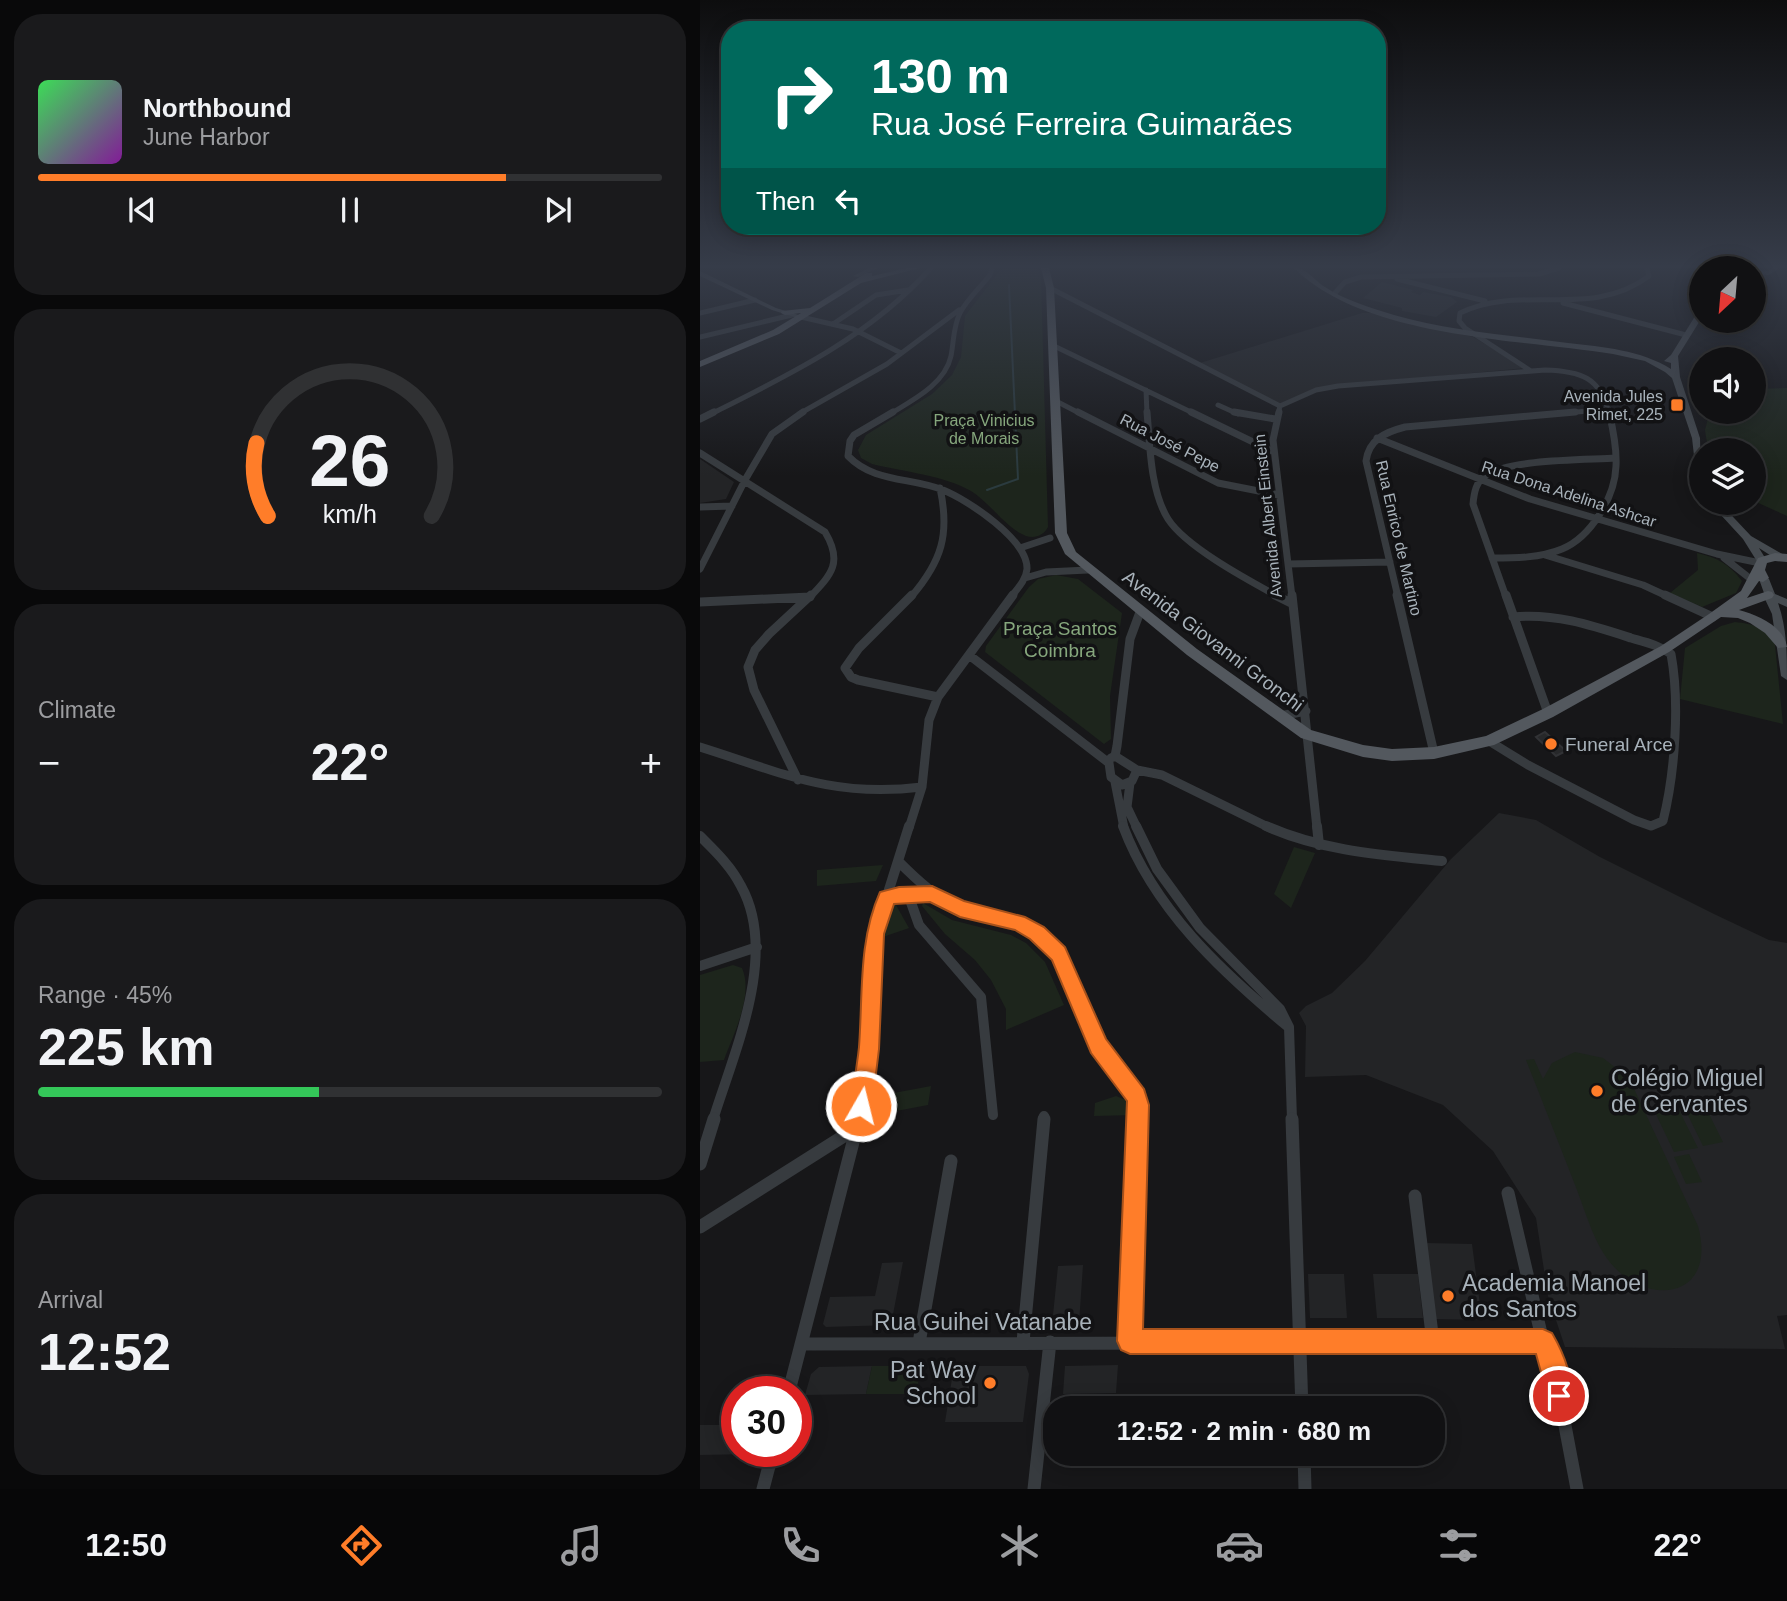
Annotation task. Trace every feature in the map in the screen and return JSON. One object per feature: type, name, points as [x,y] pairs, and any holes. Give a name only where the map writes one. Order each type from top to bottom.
[{"type":"main road","points":[[700,365],[746,346],[759,337]]},
{"type":"main road","name":"Avenida Giovanni Gronchi","points":[[1052,337],[1061,533],[1071,554],[1140,612],[1306,734],[1363,751],[1392,755],[1434,753],[1489,741],[1548,713],[1665,649],[1745,594],[1759,571]]},
{"type":"main road","points":[[1515,337],[1610,351],[1655,364],[1672,374]]},
{"type":"main road","points":[[1684,337],[1672,358],[1672,374],[1696,438]]},
{"type":"main road","points":[[1655,364],[1672,358]]},
{"type":"main road","points":[[1726,515],[1747,537],[1784,558]]},
{"type":"main road","points":[[1747,537],[1768,595],[1781,610],[1782,645],[1787,676]]},
{"type":"main road","points":[[1759,571],[1784,558]]},
{"type":"main road","name":"Avenida Giovanni Gronchi","points":[[1716,615],[1768,595]]},
{"type":"main road","points":[[1768,595],[1787,603]]},
{"type":"main road","points":[[1716,615],[1741,614],[1758,621],[1772,631],[1782,645]]},
{"type":"street","points":[[700,419],[852,337]]},
{"type":"street","points":[[872,337],[901,353]]},
{"type":"street","points":[[700,569],[765,445],[782,426],[924,337]]},
{"type":"street","points":[[793,1376],[858,1127],[869,1049],[875,934],[922,787],[929,720],[938,697],[1025,578],[1027,564],[1020,548],[974,507],[940,488],[861,468],[848,456],[848,447],[854,435],[937,380],[949,363],[955,337]]},
{"type":"street","points":[[1146,337],[1280,407]]},
{"type":"street","points":[[1479,337],[1531,371]]},
{"type":"street","points":[[1052,345],[1274,452]]},
{"type":"street","name":"Avenida Albert Einstein","points":[[1320,845],[1274,452],[1275,419],[1280,407],[1316,390],[1338,386],[1531,371],[1561,371],[1587,378],[1599,386],[1609,409],[1616,458],[1615,477],[1595,519],[1579,538],[1566,547],[1542,554]]},
{"type":"street","points":[[1146,390],[1159,495],[1168,521],[1195,543],[1269,593],[1293,604]]},
{"type":"street","name":"Rua José Pepe","points":[[1054,400],[1219,483],[1243,491],[1279,495]]},
{"type":"street","points":[[1218,405],[1239,414],[1275,419]]},
{"type":"street","name":"Rua Enrico de Martino","points":[[1434,753],[1366,453],[1377,438],[1393,430],[1609,409]]},
{"type":"street","name":"Rua Dona Adelina Ashcar","points":[[1377,438],[1480,480],[1595,519],[1717,554],[1759,571]]},
{"type":"street","points":[[700,453],[831,538],[835,548],[832,572],[810,597],[765,635],[756,646],[748,668],[753,687],[798,780]]},
{"type":"street","points":[[1548,713],[1473,504],[1473,495],[1480,480],[1489,473],[1506,468],[1616,458]]},
{"type":"street","points":[[726,468],[742,468],[756,463]]},
{"type":"street","points":[[938,697],[858,680],[851,677],[845,668],[853,653],[918,590],[934,567],[947,531],[947,515],[940,488]]},
{"type":"street","points":[[740,491],[760,490]]},
{"type":"street","points":[[700,507],[732,506]]},
{"type":"street","points":[[1020,548],[1050,538]]},
{"type":"street","points":[[1492,558],[1542,554],[1633,581],[1716,615]]},
{"type":"street","name":"Rua Dona Adelina Ashcar","points":[[1717,554],[1759,571]]},
{"type":"street","points":[[1288,564],[1390,562]]},
{"type":"street","points":[[1025,578],[1046,572],[1088,570]]},
{"type":"street","points":[[700,602],[810,597]]},
{"type":"street","points":[[1123,783],[1109,773],[1130,639],[1140,612]]},
{"type":"street","points":[[1489,741],[1528,765],[1643,824],[1658,825],[1665,816],[1674,715],[1674,662],[1671,654],[1665,649],[1559,617],[1513,617]]},
{"type":"street","points":[[969,655],[1112,759],[1136,769],[1162,775],[1262,826],[1350,852],[1443,861]]},
{"type":"street","points":[[1280,716],[1306,711]]},
{"type":"street","points":[[700,747],[798,780],[842,791],[865,793],[922,787]]},
{"type":"street","points":[[1136,769],[1123,783],[1116,803],[1124,835],[1152,884],[1216,963],[1289,1027],[1301,1396]]},
{"type":"street","points":[[700,836],[737,878],[751,909],[757,947],[757,972],[751,999],[700,1164]]},
{"type":"street","points":[[898,862],[932,894],[967,911],[1018,923],[1050,944],[1068,971],[1083,1013],[1099,1046],[1136,1097],[1139,1105],[1130,1341]]},
{"type":"street","points":[[887,898],[908,894],[932,894]]},
{"type":"street","points":[[908,894],[914,920],[922,932],[973,982],[981,997],[993,1115]]},
{"type":"street","points":[[700,966],[757,947]]},
{"type":"street","points":[[1023,1342],[1044,1116]]},
{"type":"street","points":[[700,1227],[858,1127]]},
{"type":"street","points":[[919,1343],[951,1161]]},
{"type":"street","points":[[1508,1193],[1543,1342],[1552,1357],[1577,1489]]},
{"type":"street","points":[[1415,1196],[1433,1342]]},
{"type":"street","name":"Rua Guihei Vatanabe","points":[[802,1344],[1130,1341],[1543,1342]]},
{"type":"street","points":[[1034,1489],[1050,1342]]},
{"type":"street","points":[[1304,1466],[1305,1489]]},
{"type":"street","points":[[763,1489],[769,1467]]},
{"type":"shaded area","points":[[1283,337],[1474,337],[1526,368],[1332,386],[1279,405],[1200,363]]},
{"type":"shaded area","points":[[700,459],[734,482],[726,499],[700,503]]},
{"type":"shaded area","name":"Colégio Miguel de Cervantes","points":[[1499,813],[1536,820],[1600,857],[1714,914],[1769,940],[1787,943],[1787,1315],[1777,1316],[1785,1349],[1565,1347],[1548,1296],[1536,1218],[1493,1151],[1443,1105],[1366,1075],[1305,1077],[1306,1026],[1299,1013],[1306,1006],[1332,993],[1365,961],[1451,859]]},
{"type":"shaded area","points":[[1426,1243],[1472,1244],[1482,1320],[1435,1319]]},
{"type":"shaded area","points":[[903,1262],[891,1325],[826,1327],[823,1324],[830,1297],[875,1296],[882,1263]]},
{"type":"shaded area","points":[[1083,1265],[1079,1324],[1052,1325],[1058,1266]]},
{"type":"shaded area","points":[[1308,1274],[1344,1274],[1347,1318],[1310,1318]]},
{"type":"shaded area","points":[[1373,1274],[1418,1274],[1423,1318],[1377,1318]]},
{"type":"shaded area","points":[[1118,1365],[1116,1393],[1063,1394],[1065,1366]]},
{"type":"shaded area","points":[[872,1366],[866,1394],[812,1395],[810,1376],[819,1367]]},
{"type":"shaded area","points":[[954,1366],[1026,1366],[1029,1374],[1023,1422],[945,1422]]},
{"type":"shaded area","points":[[700,1425],[721,1425],[721,1455],[700,1455]]},
{"type":"green space","name":"Praça Vinicius de Morais","points":[[963,337],[1043,337],[1048,527],[1036,537],[1019,533],[985,502],[960,486],[872,464],[861,458],[858,450],[866,435],[932,394],[952,375],[961,357]]},
{"type":"green space","points":[[1787,388],[1787,516],[1766,506],[1766,438],[1706,438],[1707,424],[1766,424],[1766,389]]},
{"type":"green space","points":[[1697,553],[1717,560],[1732,570],[1742,581],[1736,593],[1702,607],[1670,593],[1698,570]]},
{"type":"green space","name":"Praça Santos Coimbra","points":[[1056,575],[1078,579],[1122,613],[1110,696],[1111,739],[1104,744],[985,652],[986,646],[1029,587],[1038,579]]},
{"type":"green space","points":[[1735,622],[1759,628],[1768,634],[1775,645],[1783,724],[1680,699],[1685,648],[1721,626]]},
{"type":"green space","points":[[1294,847],[1315,853],[1291,908],[1274,894]]},
{"type":"green space","points":[[883,865],[876,881],[817,886],[817,870]]},
{"type":"green space","points":[[892,898],[909,928],[883,937]]},
{"type":"green space","points":[[923,903],[952,920],[1011,935],[1026,943],[1045,962],[1064,1005],[1006,1030],[1006,1009],[991,980],[975,960],[945,934],[922,906]]},
{"type":"green space","points":[[733,965],[742,968],[746,990],[737,1027],[724,1060],[700,1062],[700,975]]},
{"type":"green space","points":[[1575,1052],[1603,1058],[1629,1078],[1698,1226],[1701,1252],[1697,1271],[1687,1283],[1672,1289],[1655,1290],[1636,1284],[1619,1272],[1596,1239],[1526,1060],[1534,1059],[1543,1079],[1552,1063]]},
{"type":"green space","points":[[931,1086],[928,1105],[875,1115],[878,1096]]},
{"type":"green space","points":[[1116,1096],[1133,1103],[1135,1115],[1094,1116],[1095,1103]]},
{"type":"green space","points":[[1702,1100],[1723,1142],[1703,1146],[1682,1103]]},
{"type":"green space","points":[[1676,1104],[1698,1148],[1674,1152],[1653,1108]]},
{"type":"green space","points":[[1689,1154],[1702,1182],[1686,1184],[1674,1157]]},
{"type":"green space","points":[[872,1366],[921,1366],[916,1394],[866,1394]]},
{"type":"building","name":"Funeral Arce","points":[[1545,732],[1566,751],[1556,756],[1536,737]]},
{"type":"waterway","points":[[987,490],[1018,479],[1011,337]]},
{"type":"place","name":"Avenida Jules Rimet, 225","points":[[1677,405]]},
{"type":"place","name":"Funeral Arce","points":[[1551,744]]},
{"type":"place","name":"Colégio Miguel de Cervantes","points":[[1597,1091]]},
{"type":"place","name":"Academia Manoel dos Santos","points":[[1448,1296]]},
{"type":"place","name":"Pat Way School","points":[[990,1383]]},
{"type":"route","points":[[861,1106],[869,1049],[875,934],[887,898],[908,894],[932,894],[960,909],[1018,923],[1037,933],[1059,954],[1099,1046],[1130,1086],[1139,1105],[1130,1341],[1543,1342],[1552,1357],[1559,1396]]}]
